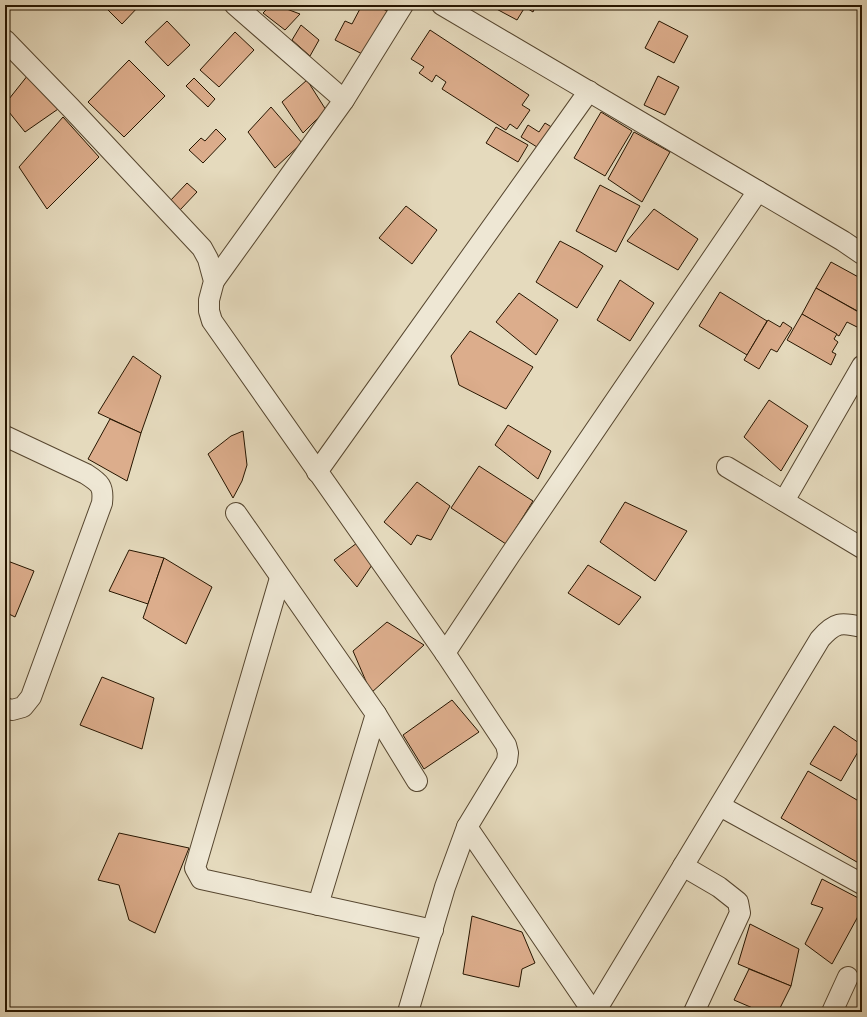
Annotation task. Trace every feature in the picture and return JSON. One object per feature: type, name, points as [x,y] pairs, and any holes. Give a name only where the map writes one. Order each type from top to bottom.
[{"type":"street","points":[[235,5],[344,100]]},
{"type":"street","points":[[403,5],[344,100],[214,281],[209,300],[209,310],[212,321],[445,653],[506,745],[508,753],[507,761],[467,827],[445,887],[408,1012]]},
{"type":"street","points":[[442,5],[758,190],[862,254]]},
{"type":"street","points":[[5,40],[202,248],[208,259],[214,281]]},
{"type":"street","points":[[317,472],[589,91]]},
{"type":"street","points":[[445,653],[758,190]]},
{"type":"street","points":[[784,501],[862,366]]},
{"type":"street","points":[[5,436],[86,474],[97,481],[103,491],[102,502],[31,697],[23,707],[12,710],[5,708]]},
{"type":"street","points":[[727,467],[862,548]]},
{"type":"street","points":[[236,513],[376,714],[417,781]]},
{"type":"street","points":[[280,578],[195,868],[200,879],[433,930]]},
{"type":"street","points":[[467,827],[594,1012],[820,639],[830,628],[845,623],[862,627]]},
{"type":"street","points":[[318,905],[376,714]]},
{"type":"street","points":[[720,806],[862,884]]},
{"type":"street","points":[[683,866],[718,887],[738,902],[740,913],[694,1012]]},
{"type":"street","points":[[832,1012],[848,977]]},
{"type":"building","points":[[103,5],[140,5],[122,24]]},
{"type":"building","points":[[271,5],[276,5],[300,14],[285,30],[263,13]]},
{"type":"building","points":[[362,5],[375,5],[391,13],[368,57],[335,40],[345,21],[352,24]]},
{"type":"building","points":[[489,5],[536,5],[533,12],[525,7],[517,20]]},
{"type":"building","points":[[167,21],[190,45],[168,66],[145,42]]},
{"type":"building","points":[[659,21],[688,36],[674,63],[645,48]]},
{"type":"building","points":[[301,25],[319,40],[310,56],[292,40]]},
{"type":"building","points":[[430,30],[529,95],[522,105],[530,110],[517,129],[510,124],[506,130],[442,89],[446,82],[436,75],[432,82],[419,73],[424,67],[411,59]]},
{"type":"building","points":[[235,32],[254,50],[219,87],[200,70]]},
{"type":"building","points":[[129,60],[165,96],[124,137],[88,102]]},
{"type":"building","points":[[28,75],[61,107],[25,132],[5,107],[5,104]]},
{"type":"building","points":[[658,76],[679,87],[665,115],[644,105]]},
{"type":"building","points":[[194,78],[215,99],[208,107],[186,86]]},
{"type":"building","points":[[307,80],[326,110],[303,133],[282,102]]},
{"type":"building","points":[[271,107],[302,143],[275,168],[248,132]]},
{"type":"building","points":[[601,112],[632,131],[605,176],[574,158]]},
{"type":"building","points":[[63,117],[99,157],[47,209],[19,167]]},
{"type":"building","points":[[545,123],[558,131],[545,152],[521,137],[528,125],[539,132]]},
{"type":"building","points":[[496,127],[528,145],[518,162],[486,143]]},
{"type":"building","points":[[216,129],[226,139],[203,163],[189,150],[201,138],[205,141]]},
{"type":"building","points":[[634,132],[670,152],[642,202],[608,179]]},
{"type":"building","points":[[187,183],[197,192],[180,210],[170,201]]},
{"type":"building","points":[[600,185],[640,206],[616,252],[576,231]]},
{"type":"building","points":[[406,206],[437,230],[412,264],[379,238]]},
{"type":"building","points":[[654,209],[698,239],[678,270],[627,241]]},
{"type":"building","points":[[560,241],[603,266],[577,308],[536,282]]},
{"type":"building","points":[[831,262],[862,279],[861,313],[816,288]]},
{"type":"building","points":[[620,280],[654,303],[630,341],[597,320]]},
{"type":"building","points":[[816,288],[862,314],[861,329],[847,322],[839,336],[802,314]]},
{"type":"building","points":[[720,292],[767,321],[747,355],[699,326]]},
{"type":"building","points":[[519,293],[558,320],[536,355],[496,322]]},
{"type":"building","points":[[802,314],[837,334],[834,339],[838,342],[832,352],[836,354],[831,365],[787,340]]},
{"type":"building","points":[[768,320],[780,327],[783,322],[792,328],[777,352],[771,349],[759,369],[744,360]]},
{"type":"building","points":[[470,331],[533,367],[506,409],[459,385],[451,356]]},
{"type":"building","points":[[133,356],[161,376],[141,433],[98,413]]},
{"type":"building","points":[[769,400],[808,426],[781,471],[744,437]]},
{"type":"building","points":[[110,419],[141,433],[127,481],[88,459]]},
{"type":"building","points":[[508,425],[551,451],[538,479],[495,445]]},
{"type":"building","points":[[243,431],[247,465],[242,481],[233,498],[208,454],[231,436]]},
{"type":"building","points":[[479,466],[533,501],[506,544],[451,508]]},
{"type":"building","points":[[417,482],[450,506],[431,540],[417,535],[411,545],[384,522]]},
{"type":"building","points":[[625,502],[687,531],[655,581],[600,542]]},
{"type":"building","points":[[357,543],[372,565],[357,587],[334,560]]},
{"type":"building","points":[[129,550],[164,558],[148,604],[109,591]]},
{"type":"building","points":[[164,558],[212,587],[186,644],[143,618]]},
{"type":"building","points":[[5,560],[34,571],[15,617],[5,612]]},
{"type":"building","points":[[588,565],[641,597],[619,625],[568,593]]},
{"type":"building","points":[[387,622],[424,645],[371,693],[353,651]]},
{"type":"building","points":[[102,677],[154,698],[142,749],[80,725]]},
{"type":"building","points":[[452,700],[479,732],[424,769],[403,735]]},
{"type":"building","points":[[834,726],[862,745],[841,781],[810,764]]},
{"type":"building","points":[[808,771],[862,803],[862,865],[781,818]]},
{"type":"building","points":[[119,833],[189,848],[155,933],[129,920],[119,885],[98,880]]},
{"type":"building","points":[[822,879],[862,900],[862,909],[832,964],[805,944],[823,908],[811,904]]},
{"type":"building","points":[[472,916],[522,932],[535,963],[522,969],[519,987],[463,974]]},
{"type":"building","points":[[750,924],[799,949],[791,986],[738,964]]},
{"type":"building","points":[[749,969],[791,986],[778,1012],[762,1012],[734,1000]]}]
